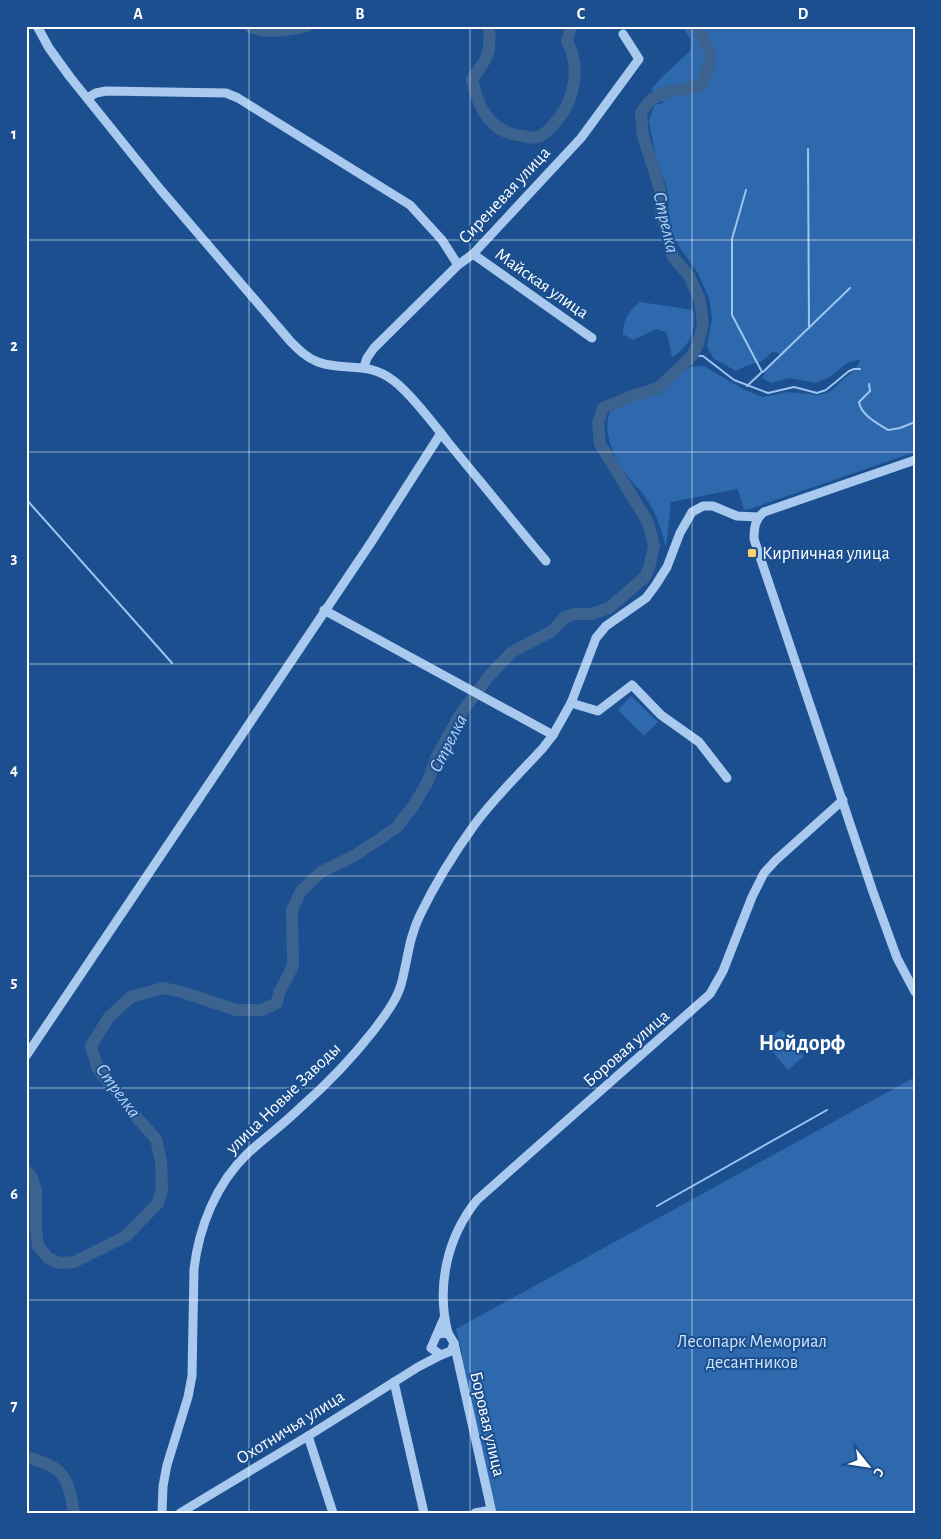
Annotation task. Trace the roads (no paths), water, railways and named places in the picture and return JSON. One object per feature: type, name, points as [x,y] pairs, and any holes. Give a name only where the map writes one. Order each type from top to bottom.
[{"type":"street","points":[[37,26],[49,48],[160,190],[291,342],[303,354],[317,362],[332,366],[364,367],[379,372],[394,381],[440,433],[546,561]]},
{"type":"street","name":"Сиреневая улица","points":[[364,367],[367,358],[374,348],[458,265],[473,254],[581,138],[639,59],[623,34]]},
{"type":"street","points":[[87,98],[96,93],[106,91],[226,93],[238,98],[410,205],[442,240],[458,265]]},
{"type":"street","name":"Майская улица","points":[[473,254],[592,338]]},
{"type":"street","points":[[26,1056],[100,949],[382,524],[440,433]]},
{"type":"street","points":[[915,460],[768,510],[757,521],[754,539],[897,958],[915,992]]},
{"type":"street","name":"улица Новые Заводы","points":[[162,1513],[166,1466],[188,1397],[192,1376],[196,1253],[212,1203],[233,1169],[246,1155],[301,1108],[373,1032],[397,995],[402,981],[410,939],[419,917],[447,866],[475,824],[553,735],[571,703],[596,638],[606,626],[646,598],[656,586],[667,567],[680,533],[692,512],[703,506],[713,506],[737,516],[757,521]]},
{"type":"street","points":[[324,610],[553,735]]},
{"type":"street","points":[[571,703],[598,711],[632,685],[661,715],[699,742],[727,778]]},
{"type":"street","name":"Боровая улица","points":[[448,1333],[444,1318],[446,1264],[456,1232],[470,1208],[710,994],[723,971],[752,897],[764,873],[843,800]]},
{"type":"street","name":"Боровая улица","points":[[438,1334],[444,1318]]},
{"type":"street","points":[[444,1355],[451,1351],[454,1343],[448,1333],[438,1334],[431,1348],[444,1355],[456,1355]]},
{"type":"street","name":"Боровая улица","points":[[454,1343],[491,1512]]},
{"type":"street","name":"Охотничья улица","points":[[418,1367],[431,1348]]},
{"type":"street","name":"Охотничья улица","points":[[180,1513],[418,1367],[444,1355]]},
{"type":"street","points":[[394,1382],[424,1513]]},
{"type":"street","points":[[308,1436],[333,1513]]},
{"type":"street","points":[[475,1513],[491,1512]]},
{"type":"waterway","name":"Стрелка","points":[[249,26],[270,31],[307,26]]},
{"type":"waterway","name":"Стрелка","points":[[489,26],[489,50],[482,66],[472,79],[478,100],[487,117],[502,130],[531,138],[542,135],[551,127],[566,107],[571,96],[575,74],[572,52],[567,41],[571,26]]},
{"type":"waterway","name":"Стрелка","points":[[26,1171],[31,1176],[36,1190],[38,1246],[48,1258],[59,1263],[74,1262],[126,1236],[158,1203],[162,1189],[161,1161],[156,1139],[98,1069],[91,1046],[109,1017],[131,997],[163,988],[182,992],[236,1010],[262,1010],[277,1003],[279,993],[293,966],[292,910],[301,891],[321,872],[354,856],[396,828],[414,805],[428,781],[437,756],[461,713],[489,676],[512,652],[552,631],[565,617],[575,614],[591,614],[609,608],[645,577],[654,546],[648,522],[600,444],[598,423],[603,408],[658,388],[692,356],[698,344],[703,324],[700,300],[689,276],[673,257],[660,208],[660,189],[643,136],[641,113],[650,101],[657,97],[669,92],[701,85],[710,61],[710,54],[706,42],[696,26]]},
{"type":"waterway","points":[[808,149],[809,328]]},
{"type":"waterway","points":[[746,190],[732,239],[732,315],[762,372],[747,386]]},
{"type":"waterway","points":[[763,372],[850,288]]},
{"type":"waterway","points":[[692,356],[703,356],[734,380],[768,393],[794,387],[817,393],[826,390],[849,371],[860,369]]},
{"type":"waterway","points":[[869,384],[870,391],[859,402],[860,407],[870,418],[888,430],[915,422]]},
{"type":"waterway","points":[[26,499],[172,663]]},
{"type":"waterway","points":[[657,1206],[827,1110]]},
{"type":"waterway","name":"Стрелка","points":[[26,1457],[48,1465],[62,1474],[69,1490],[74,1513]]},
{"type":"place","name":"Кирпичная улица","points":[[752,553]]},
{"type":"district","name":"Нойдорф","points":[[802,1042]]},
{"type":"park label","name":"Лесопарк Мемориал десантников","points":[[752,1351]]}]
